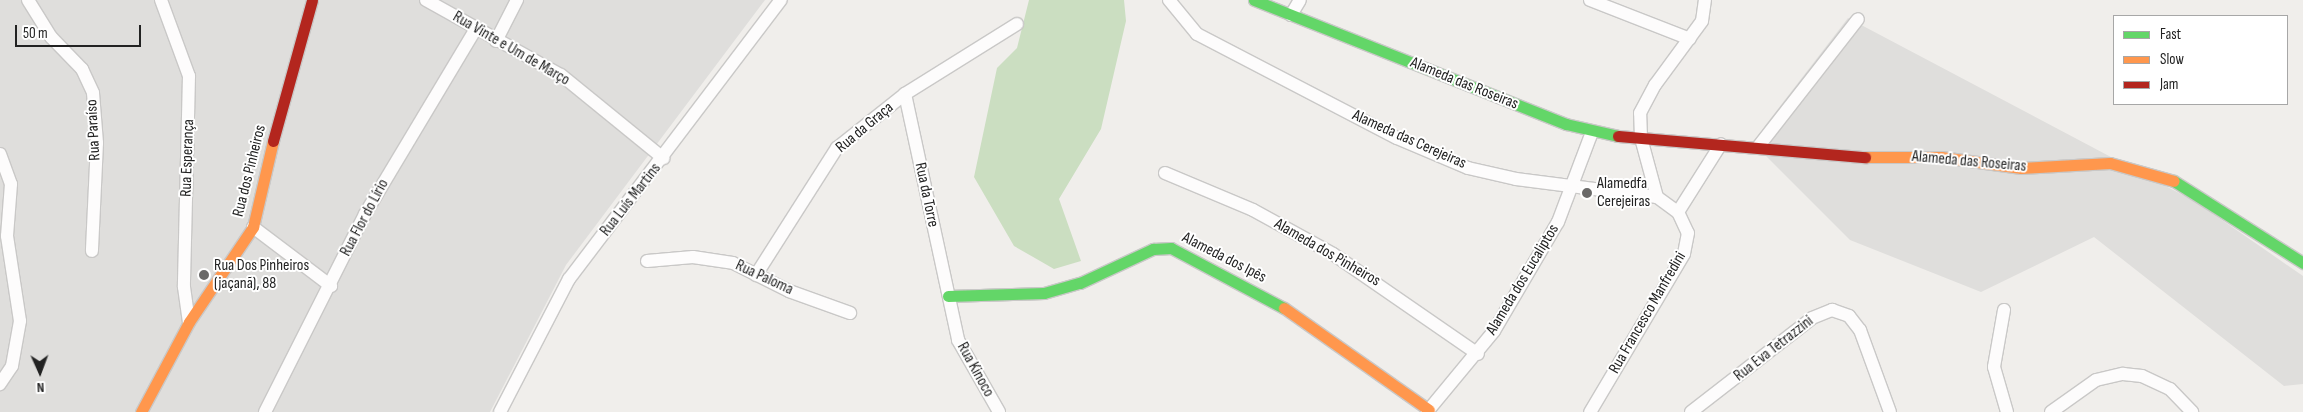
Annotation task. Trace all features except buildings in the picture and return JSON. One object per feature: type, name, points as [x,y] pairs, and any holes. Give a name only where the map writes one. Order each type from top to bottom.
[{"type":"street","name":"Rua Paraíso","points":[[28,0],[51,37],[82,69],[93,93],[97,149],[92,251]]},
{"type":"street","name":"Rua Esperança","points":[[161,0],[190,76],[184,273],[189,322]]},
{"type":"street","name":"Rua dos Pinheiros","points":[[142,412],[189,322],[253,227],[296,46],[312,0]]},
{"type":"street","name":"Rua Vinte e Um de Março","points":[[426,0],[475,30],[561,75],[663,158]]},
{"type":"street","points":[[496,41],[518,0]]},
{"type":"street","name":"Rua Luís Martins","points":[[500,412],[569,279],[663,158],[720,76],[781,0]]},
{"type":"street","name":"Alameda das Cerejeiras","points":[[1169,0],[1198,34],[1397,138],[1468,168],[1516,179],[1657,197],[1678,212]]},
{"type":"street","name":"Alameda das Roseiras","points":[[1254,0],[1592,132],[1851,157],[1942,157],[2021,168],[2110,163],[2137,168],[2170,178],[2303,263]]},
{"type":"street","points":[[1291,16],[1300,0]]},
{"type":"street","points":[[1590,0],[1690,39]]},
{"type":"street","points":[[1657,197],[1641,138],[1644,101],[1706,14],[1705,0]]},
{"type":"street","points":[[1758,147],[1858,19]]},
{"type":"street","name":"Rua da Graça","points":[[756,275],[837,148],[905,94],[1017,24]]},
{"type":"street","name":"Rua Flor do Lírio","points":[[265,412],[331,286],[365,214],[475,30]]},
{"type":"street","name":"Rua da Torre","points":[[905,94],[948,296]]},
{"type":"street","name":"Alameda dos Eucaliptos","points":[[1428,411],[1478,354],[1558,222],[1574,185],[1592,132]]},
{"type":"street","points":[[1678,212],[1721,144]]},
{"type":"street","points":[[0,154],[11,184],[7,236],[20,321],[12,366],[0,384]]},
{"type":"street","name":"Alameda dos Pinheiros","points":[[1164,173],[1253,210],[1333,254],[1478,354]]},
{"type":"street","name":"Rua Francesco Manfredini","points":[[1590,412],[1684,254],[1688,233],[1678,212]]},
{"type":"street","points":[[253,227],[331,286]]},
{"type":"street","name":"Alameda dos Ipês","points":[[948,296],[1044,292],[1080,283],[1153,249],[1170,248],[1300,317],[1428,411]]},
{"type":"street","name":"Rua Paloma","points":[[647,261],[707,257],[733,263],[756,275],[850,314]]},
{"type":"street","name":"Rua Kinoco","points":[[948,296],[962,351],[999,412]]},
{"type":"street","name":"Rua Eva Tetrazzini","points":[[1691,412],[1817,315],[1832,310],[1849,316],[1860,330],[1890,412]]},
{"type":"street","points":[[2004,310],[1994,367],[2007,412]]},
{"type":"street","points":[[2051,412],[2096,380],[2123,374],[2142,376],[2170,389],[2192,412]]},
{"type":"shaded area","points":[[0,0],[765,0],[566,265],[490,412],[0,412]]},
{"type":"shaded area","points":[[1848,18],[2196,202],[2303,276],[2303,384],[2284,386],[2094,237],[1981,292],[1850,240],[1758,148],[1764,127]]},
{"type":"green space","points":[[1029,0],[1124,0],[1126,21],[1101,129],[1059,199],[1081,261],[1054,269],[1014,246],[974,177],[997,68],[1017,48]]},
{"type":"traffic: fast","points":[[1254,0],[1566,124],[1618,136]]},
{"type":"traffic: fast","points":[[2174,181],[2303,263]]},
{"type":"traffic: fast","points":[[948,296],[1044,293],[1080,283],[1153,249],[1171,248],[1284,308]]},
{"type":"traffic: slow","points":[[141,412],[189,322],[253,227],[273,141]]},
{"type":"traffic: slow","points":[[1865,157],[1941,157],[2021,168],[2110,163],[2174,181]]},
{"type":"traffic: slow","points":[[1284,308],[1429,410]]},
{"type":"traffic: jam","points":[[273,141],[312,0]]},
{"type":"traffic: jam","points":[[1618,136],[1865,157]]},
{"type":"place","name":"Alamedfa Cerejeiras","points":[[1587,193]]},
{"type":"place","name":"Rua Dos Pinheiros (jaçanã), 88","points":[[204,275]]}]
